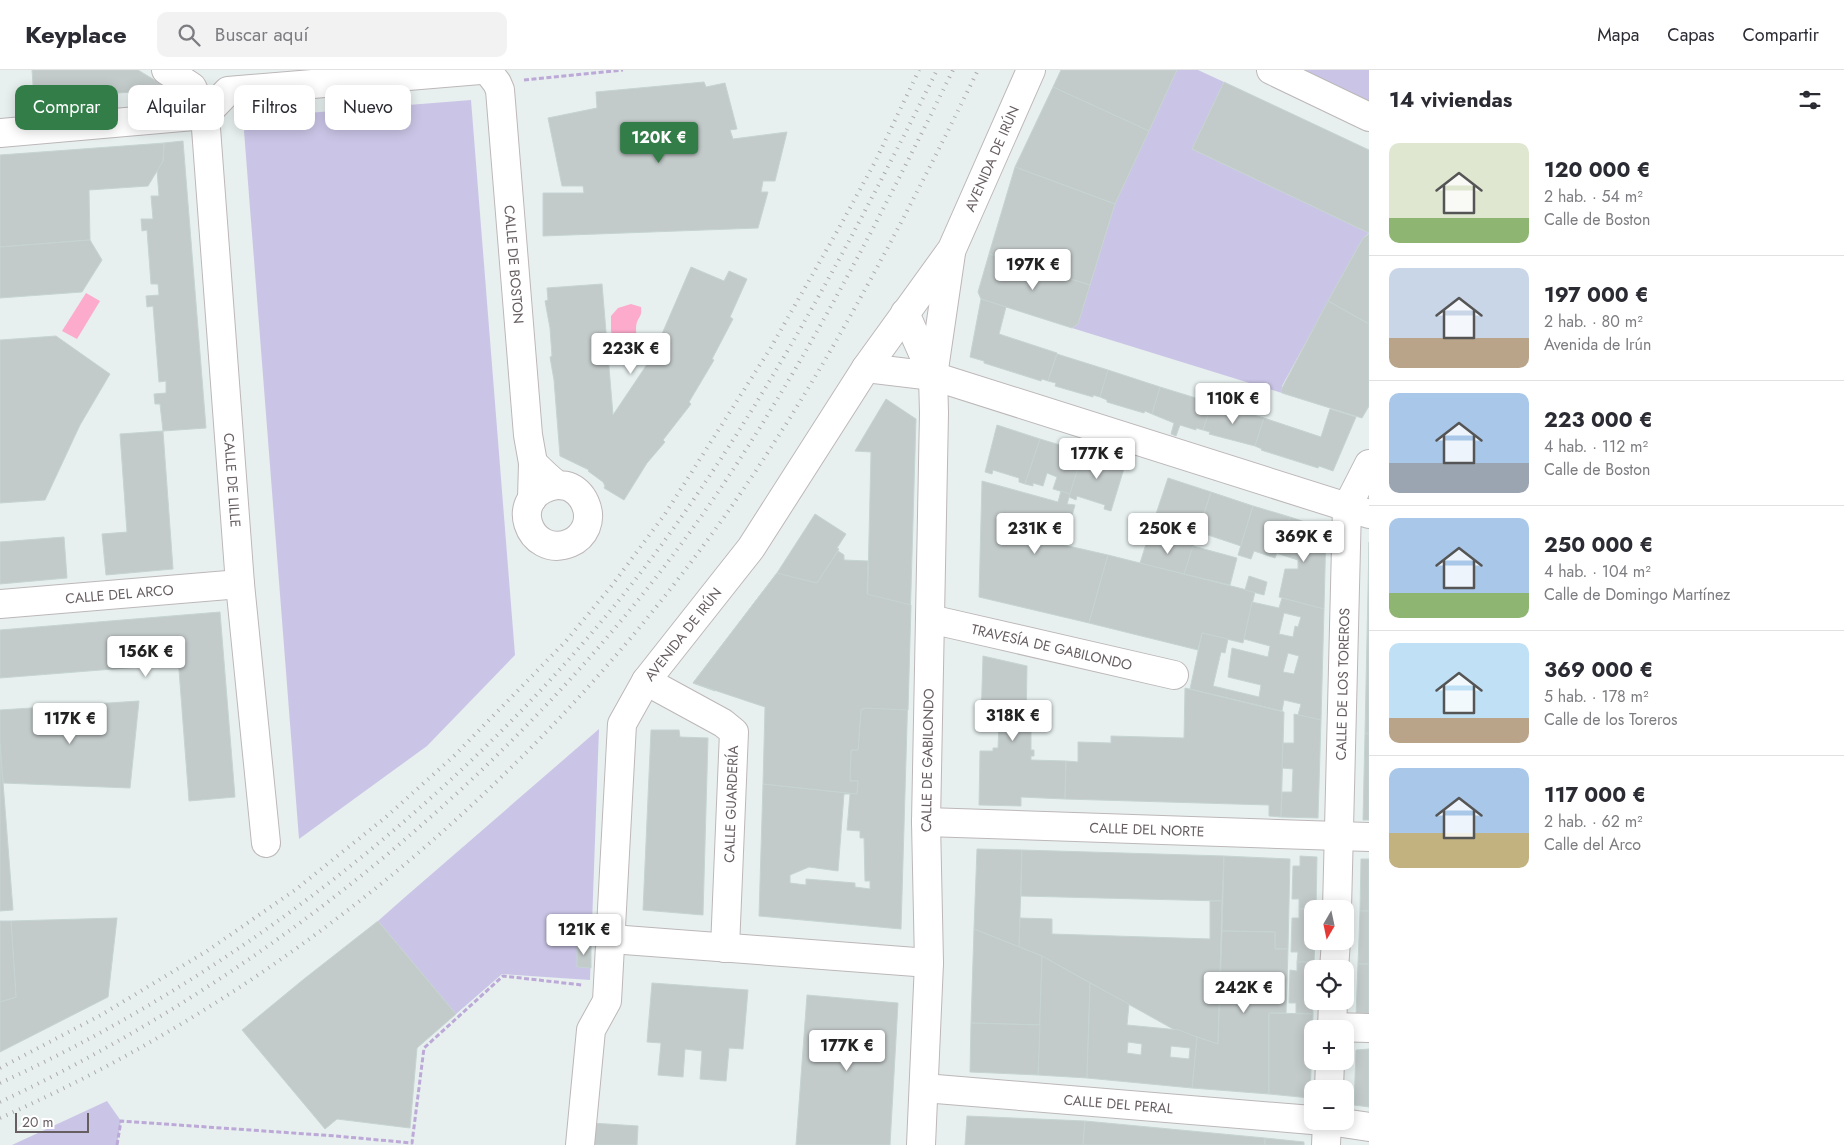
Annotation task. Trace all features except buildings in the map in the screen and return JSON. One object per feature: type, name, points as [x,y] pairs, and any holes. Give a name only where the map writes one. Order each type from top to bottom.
[{"type":"street","name":"CALLE DE LILLE","points":[[166,70],[190,85]]},
{"type":"street","name":"AVENIDA DE IRÚN","points":[[580,1145],[591,1030],[607,1001],[622,724],[646,681],[751,548],[866,368],[952,249],[1031,70]]},
{"type":"street","points":[[1271,70],[1369,118]]},
{"type":"street","points":[[224,96],[228,92],[488,74]]},
{"type":"street","name":"CALLE DE BOSTON","points":[[488,74],[500,90],[503,120],[528,435],[533,463],[532,499],[528,508],[527,518],[529,528],[535,536],[552,546],[563,546],[580,536],[586,528],[587,508],[583,498],[576,491],[568,486],[558,485],[533,463]]},
{"type":"street","points":[[0,134],[128,122]]},
{"type":"street","name":"CALLE DE LILLE","points":[[206,130],[240,584],[266,843]]},
{"type":"street","name":"AVENIDA DE IRÚN","points":[[933,376],[952,249]]},
{"type":"street","points":[[905,313],[933,376]]},
{"type":"street","points":[[866,368],[933,376],[1358,510]]},
{"type":"street","name":"CALLE DE GABILONDO","points":[[921,1145],[929,963],[926,822],[933,376]]},
{"type":"street","name":"CALLE DE LOS TOREROS","points":[[1337,900],[1358,510],[1369,464]]},
{"type":"street","points":[[532,499],[539,491],[548,486],[558,485]]},
{"type":"street","name":"CALLE DEL ARCO","points":[[0,604],[240,584]]},
{"type":"street","name":"TRAVESÍA DE GABILONDO","points":[[930,619],[1174,675]]},
{"type":"street","name":"CALLE GUARDERÍA","points":[[646,681],[723,723],[734,732],[725,948]]},
{"type":"street","name":"CALLE DEL NORTE","points":[[926,822],[1369,837]]},
{"type":"street","points":[[611,939],[929,963]]},
{"type":"street","points":[[1332,1019],[1369,1028]]},
{"type":"street","name":"CALLE DEL PERAL","points":[[924,1088],[1304,1119]]},
{"type":"street","points":[[1354,1125],[1369,1127]]},
{"type":"street","points":[[1326,1145],[1327,1130]]},
{"type":"path","points":[[488,74],[623,70]]},
{"type":"path","points":[[117,1145],[121,1120],[412,1143],[424,1048],[503,976],[608,987]]},
{"type":"shaded area","points":[[1177,70],[1198,70],[1224,82],[1192,149],[1369,233],[1363,238],[1282,386],[1282,393],[1072,328],[1078,324],[1115,204]]},
{"type":"shaded area","points":[[1294,70],[1369,70],[1369,106]]},
{"type":"shaded area","points":[[471,100],[515,655],[427,746],[299,839],[244,130],[315,130],[315,112],[325,112],[325,130],[411,130],[411,105]]},
{"type":"shaded area","points":[[86,293],[100,301],[77,339],[62,331]]},
{"type":"shaded area","points":[[631,304],[641,307],[641,314],[636,326],[636,341],[632,346],[622,349],[615,345],[611,331],[611,316],[618,308]]},
{"type":"shaded area","points":[[599,729],[590,980],[502,974],[456,1014],[378,921]]},
{"type":"shaded area","points":[[107,1101],[121,1121],[117,1145],[12,1145]]},
{"type":"railway","points":[[0,1068],[101,1015],[207,951],[295,890],[386,817],[455,755],[566,641],[613,584],[665,514],[770,349],[875,162],[919,70]]},
{"type":"railway","points":[[0,1083],[98,1034],[194,978],[287,914],[376,845],[461,770],[541,690],[614,606],[680,519],[752,411],[848,242],[937,70]]},
{"type":"railway","points":[[0,1102],[109,1046],[214,982],[316,911],[413,833],[504,748],[590,657],[668,562],[738,462],[768,415],[851,269],[953,70]]},
{"type":"railway","points":[[0,1118],[104,1068],[203,1010],[299,946],[390,876],[477,800],[559,719],[635,633],[706,542],[783,429],[885,252],[978,70]]}]
